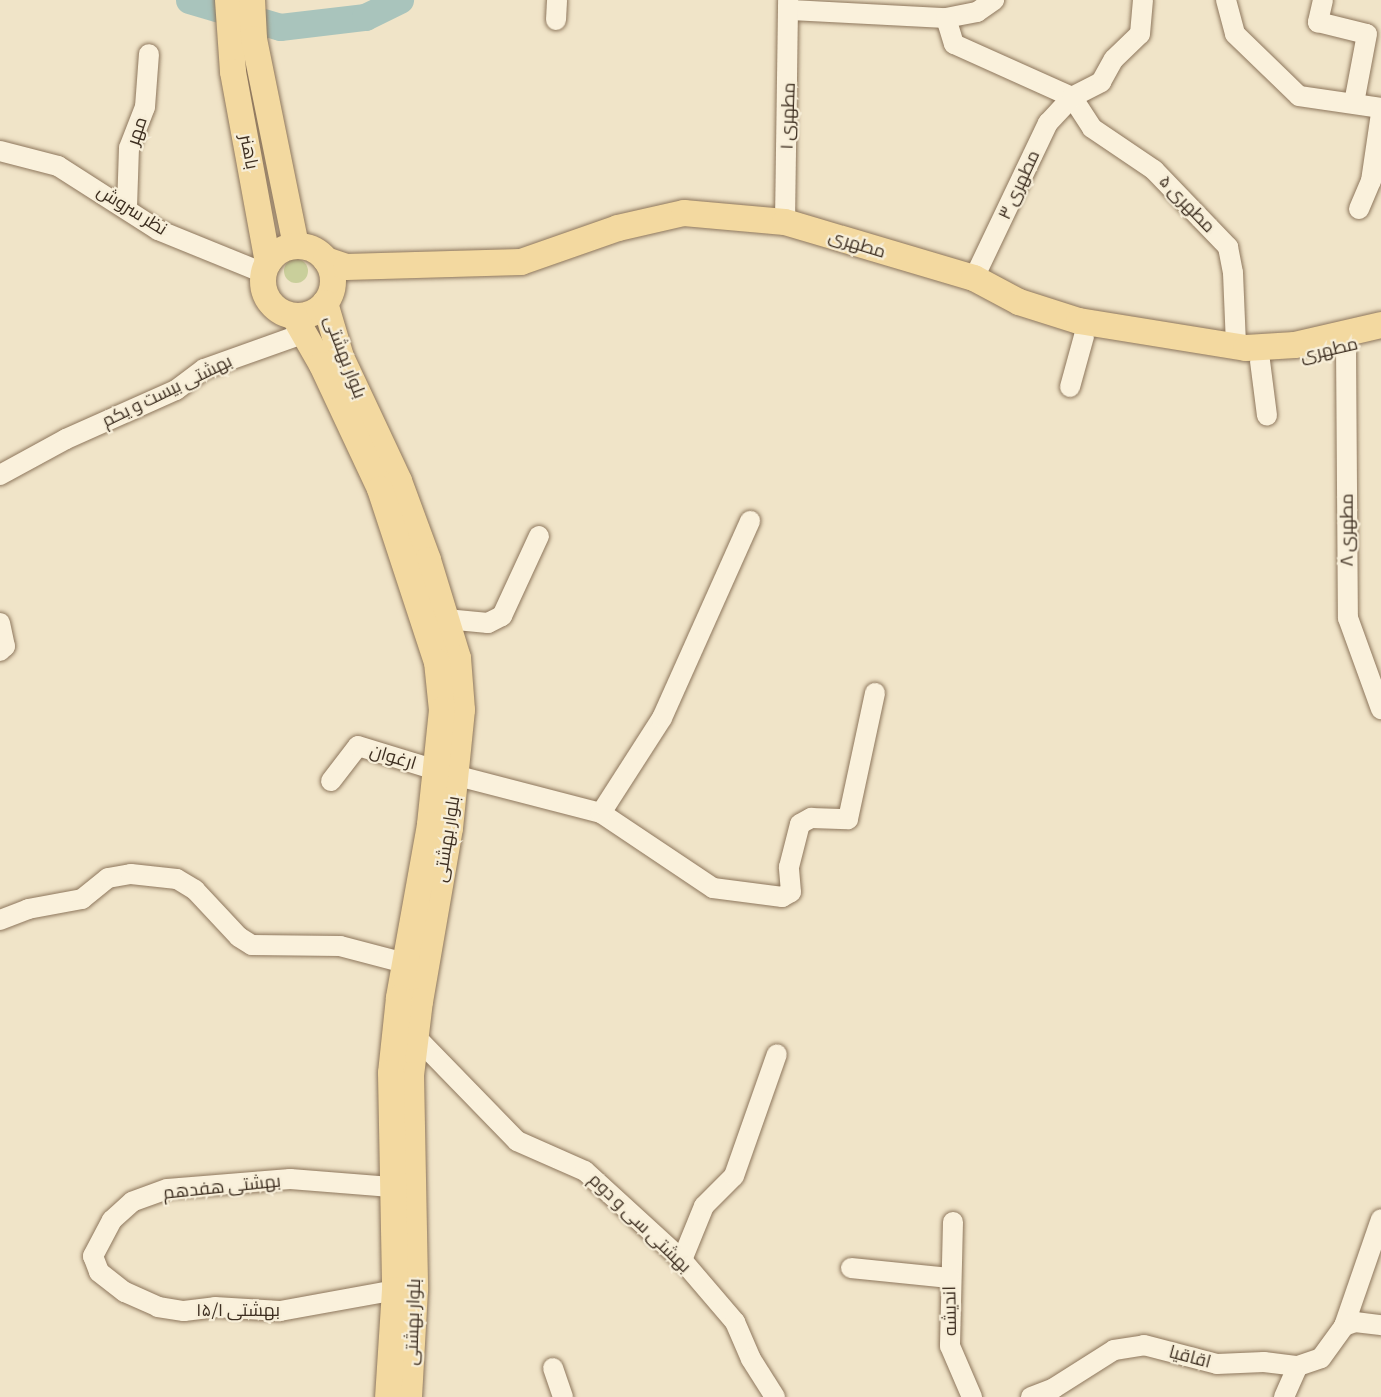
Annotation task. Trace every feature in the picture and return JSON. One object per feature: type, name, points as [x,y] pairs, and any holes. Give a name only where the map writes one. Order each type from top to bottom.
[{"type":"main road","points":[[240,3],[243,40]]},
{"type":"main road","name":"باهنر","points":[[243,40],[296,246]]},
{"type":"main road","name":"باهنر","points":[[243,40],[233,72],[266,268]]},
{"type":"main road","name":"مطهری","points":[[328,282],[358,267],[521,262],[618,228],[684,213],[785,222],[974,278],[1019,302],[1079,321],[1236,346],[1295,345],[1381,325]]},
{"type":"main road","name":"مطهری","points":[[328,282],[524,275],[622,241],[685,227],[782,236],[969,291],[1014,315],[1084,336],[1260,361],[1298,358],[1346,344],[1381,339]]},
{"type":"main road","points":[[296,246],[307,247],[328,282],[299,324],[273,305],[266,296],[266,268],[275,254],[296,246]]},
{"type":"main road","name":"بلوار بهشتی","points":[[328,282],[341,357],[399,481],[446,619],[458,658],[462,710],[405,963],[391,1073],[391,1187],[395,1290],[388,1397]]},
{"type":"main road","name":"بلوار بهشتی","points":[[299,324],[380,489],[424,614],[437,662],[441,700],[447,773],[416,1037],[410,1133],[415,1302],[409,1397]]},
{"type":"street","points":[[790,5],[946,18],[977,12],[994,0]]},
{"type":"street","name":"مطهری ۳","points":[[974,278],[1048,123],[1072,97],[1101,82],[1113,59],[1140,34],[1143,0]]},
{"type":"street","points":[[1226,0],[1235,33],[1299,96],[1381,108]]},
{"type":"street","points":[[1323,0],[1318,22],[1367,34],[1354,103]]},
{"type":"street","name":"مطهری ۱","points":[[785,222],[790,5]]},
{"type":"street","points":[[946,18],[954,44],[1072,97]]},
{"type":"street","name":"مهر","points":[[127,208],[129,148],[145,107],[149,54]]},
{"type":"street","name":"مطهری ۵","points":[[1072,97],[1092,128],[1154,170],[1228,247],[1233,273],[1236,346]]},
{"type":"street","points":[[1359,209],[1371,181],[1381,113]]},
{"type":"street","name":"نظر سروش","points":[[0,151],[58,166],[127,208],[158,230],[266,268]]},
{"type":"street","name":"بهشتی بیست و یکم","points":[[0,475],[66,439],[176,390],[204,369],[299,324]]},
{"type":"street","points":[[1070,387],[1084,336]]},
{"type":"street","name":"مطهری ۸","points":[[1346,344],[1348,618],[1381,709]]},
{"type":"street","points":[[1260,361],[1267,416]]},
{"type":"street","points":[[601,813],[662,718],[750,521]]},
{"type":"street","points":[[446,619],[489,623],[502,616],[539,536]]},
{"type":"street","points":[[0,623],[5,646],[0,651]]},
{"type":"street","points":[[447,773],[601,813],[713,888],[782,897],[791,892],[789,867],[800,824],[811,818],[848,819],[875,693]]},
{"type":"street","name":"ارغوان","points":[[331,781],[358,746],[447,773]]},
{"type":"street","points":[[0,920],[28,909],[82,899],[108,878],[131,874],[165,877],[177,879],[195,890],[239,937],[252,945],[340,946],[405,963]]},
{"type":"street","name":"بهشتی سی و دوم","points":[[416,1037],[518,1141],[585,1171],[682,1260],[735,1322],[751,1359],[775,1397]]},
{"type":"street","points":[[682,1260],[704,1206],[734,1176],[777,1054]]},
{"type":"street","name":"بهشتی هفدهم","points":[[94,1266],[93,1256],[112,1220],[132,1202],[166,1189],[290,1179],[391,1187]]},
{"type":"street","points":[[1284,1397],[1298,1366],[1321,1358],[1344,1326],[1381,1219]]},
{"type":"street","name":"اندیشه","points":[[953,1222],[949,1278],[950,1346],[972,1397]]},
{"type":"street","name":"۱۵/۱ بهشتی","points":[[94,1266],[125,1292],[158,1307],[184,1311],[215,1307],[280,1311],[395,1290]]},
{"type":"street","points":[[851,1268],[949,1278]]},
{"type":"street","points":[[1344,1326],[1355,1322],[1381,1325]]},
{"type":"street","name":"اقاقیا","points":[[1031,1397],[1054,1388],[1114,1350],[1144,1344],[1217,1364],[1264,1362],[1298,1366]]},
{"type":"street","points":[[552,1368],[563,1397]]},
{"type":"green space","points":[[296,259],[304,263],[308,271],[304,279],[296,283],[288,279],[284,271],[288,263]]},
{"type":"waterway","points":[[189,0],[280,27],[365,17],[400,0]]}]
